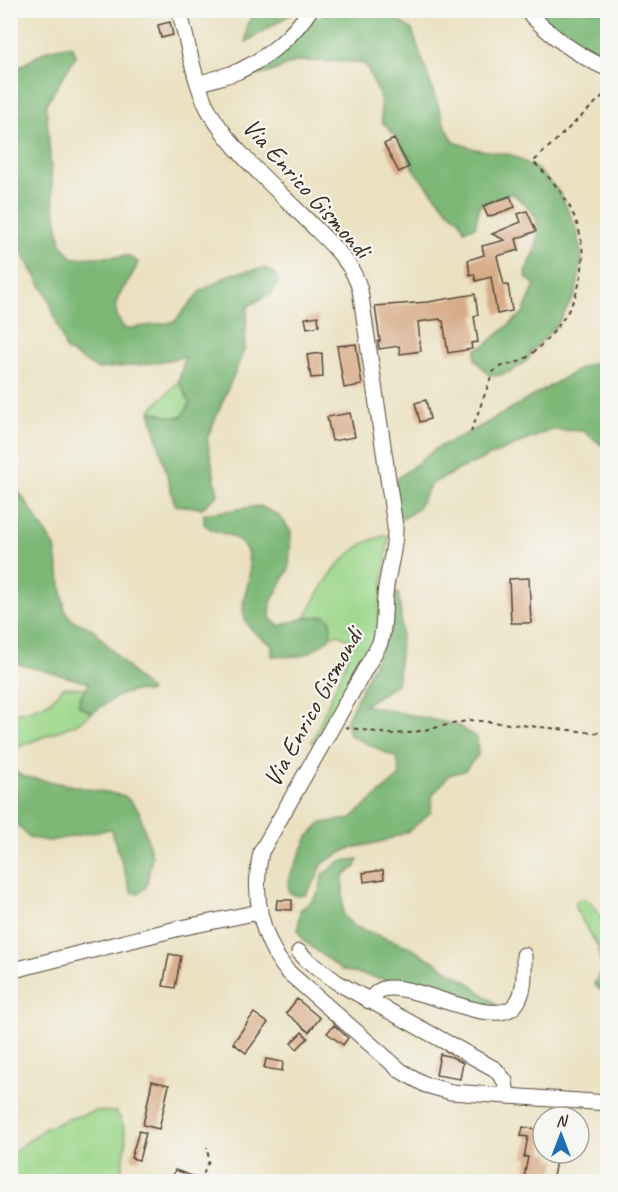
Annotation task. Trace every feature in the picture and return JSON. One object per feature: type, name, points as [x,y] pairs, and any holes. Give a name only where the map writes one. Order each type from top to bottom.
[{"type":"street","name":"Via Enrico Gismondi","points":[[179,10],[199,84],[207,107],[216,121],[244,155],[342,256],[355,276],[360,290],[395,539],[386,586],[381,640],[261,852],[257,869],[259,912],[269,943],[287,971],[401,1071],[420,1083],[441,1090],[608,1103]]},
{"type":"street","points":[[199,84],[239,71],[267,55],[299,26],[310,10]]},
{"type":"street","points":[[526,10],[536,21],[585,58],[608,69]]},
{"type":"street","points":[[10,971],[176,929],[259,912]]},
{"type":"street","points":[[299,952],[338,983],[495,1069],[505,1081],[507,1095]]},
{"type":"street","points":[[369,1001],[378,991],[385,988],[398,988],[417,992],[439,1001],[493,1013],[504,1011],[517,1004],[523,986],[524,955]]},
{"type":"path","points":[[471,432],[493,372],[498,367],[519,362],[536,350],[568,312],[580,287],[582,241],[575,218],[561,191],[532,162],[608,91]]},
{"type":"path","points":[[334,726],[388,734],[410,733],[471,720],[608,734]]},
{"type":"path","points":[[200,1182],[209,1161],[207,1148]]},
{"type":"green space","points":[[338,10],[384,11],[412,30],[444,123],[454,142],[475,149],[512,155],[537,169],[559,192],[577,230],[582,260],[576,293],[557,325],[531,352],[528,360],[510,372],[495,376],[488,374],[475,359],[476,349],[484,346],[523,313],[535,285],[527,278],[525,271],[535,250],[538,235],[536,220],[528,207],[512,193],[480,205],[475,227],[464,230],[460,220],[448,210],[416,173],[397,138],[382,122],[380,97],[366,65],[357,62],[298,61],[271,72],[239,80],[238,76],[313,19]]},
{"type":"green space","points":[[257,11],[296,11],[246,42],[247,24]]},
{"type":"green space","points":[[529,11],[607,11],[607,61],[573,45]]},
{"type":"green space","points":[[71,45],[76,56],[46,104],[53,198],[61,244],[73,258],[129,256],[138,262],[116,302],[118,319],[125,329],[174,322],[201,291],[231,274],[265,268],[275,274],[278,282],[272,293],[248,306],[244,350],[207,439],[218,495],[202,508],[175,505],[150,411],[170,417],[182,417],[190,403],[179,381],[185,357],[97,369],[66,350],[48,297],[11,234],[11,69],[18,68],[47,50]]},
{"type":"green space","points":[[607,362],[607,449],[583,431],[551,430],[462,468],[431,484],[417,509],[403,519],[396,514],[393,489],[398,478],[437,448],[478,428],[586,365]]},
{"type":"green space","points":[[179,381],[190,403],[182,417],[170,417],[150,411]]},
{"type":"green space","points":[[11,483],[55,547],[65,611],[72,620],[93,629],[150,690],[148,693],[133,691],[126,693],[92,713],[79,706],[81,695],[89,683],[11,662]]},
{"type":"green space","points":[[260,506],[280,516],[291,532],[289,569],[271,602],[270,618],[279,626],[305,618],[325,616],[331,621],[330,637],[316,649],[304,655],[272,656],[272,645],[248,625],[243,612],[250,571],[247,550],[236,538],[214,531],[204,524],[204,514]]},
{"type":"green space","points":[[389,535],[375,645],[317,746],[312,742],[349,655],[349,641],[339,634],[330,637],[331,621],[325,616],[305,618],[328,578],[349,555],[374,539]]},
{"type":"green space","points":[[391,593],[398,593],[401,616],[397,684],[364,705],[457,725],[477,738],[478,755],[464,771],[449,775],[432,796],[431,812],[409,831],[384,841],[348,849],[323,863],[305,895],[296,896],[289,892],[288,880],[308,837],[322,823],[350,819],[400,776],[397,758],[349,735],[346,721],[389,632]]},
{"type":"green space","points":[[63,687],[88,688],[82,693],[79,706],[92,713],[76,724],[16,748],[11,753],[11,714],[47,703]]},
{"type":"green space","points":[[11,768],[22,776],[125,796],[139,811],[152,856],[146,887],[138,894],[131,892],[111,829],[49,841],[30,838],[11,819]]},
{"type":"green space","points":[[358,859],[356,867],[343,876],[343,915],[353,926],[410,947],[468,982],[498,1006],[487,1007],[434,991],[342,970],[304,941],[298,931],[300,910],[319,892],[323,875],[340,861]]},
{"type":"green space","points":[[584,899],[591,902],[607,927],[607,967],[602,969],[598,947],[575,908],[576,901]]},
{"type":"green space","points":[[607,967],[607,996],[594,984],[602,969]]},
{"type":"green space","points":[[97,1111],[116,1112],[124,1129],[126,1146],[119,1181],[77,1181],[77,1178],[67,1171],[41,1181],[11,1181],[11,1154],[44,1129]]},
{"type":"building","points":[[170,22],[173,35],[161,38],[158,25]]},
{"type":"building","points":[[394,139],[409,167],[399,172],[384,144]]},
{"type":"building","points":[[510,196],[515,207],[488,217],[483,206]]},
{"type":"building","points":[[527,211],[536,231],[516,239],[519,250],[497,256],[504,285],[508,285],[512,311],[497,314],[491,277],[476,281],[474,274],[470,275],[468,260],[484,255],[482,246],[505,240],[492,234],[521,222],[518,214]]},
{"type":"building","points":[[475,294],[478,315],[474,316],[478,342],[471,343],[472,349],[448,353],[443,321],[440,319],[418,322],[421,351],[400,354],[399,346],[379,349],[375,306],[428,302]]},
{"type":"building","points":[[318,316],[319,326],[307,328],[305,318]]},
{"type":"building","points":[[356,344],[362,385],[344,388],[337,346]]},
{"type":"building","points":[[322,353],[323,377],[311,378],[307,355]]},
{"type":"building","points":[[426,400],[430,419],[420,422],[415,403]]},
{"type":"building","points":[[350,413],[355,437],[332,441],[327,417]]},
{"type":"building","points":[[529,578],[531,623],[511,623],[509,579]]},
{"type":"building","points":[[383,870],[384,879],[364,882],[363,873]]},
{"type":"building","points":[[277,900],[292,900],[292,910],[276,909]]},
{"type":"building","points":[[169,954],[181,956],[175,988],[163,986]]},
{"type":"building","points":[[297,999],[320,1018],[309,1032],[286,1013]]},
{"type":"building","points":[[254,1013],[268,1023],[246,1053],[233,1043]]},
{"type":"building","points":[[334,1025],[348,1038],[343,1045],[327,1033]]},
{"type":"building","points":[[302,1032],[308,1038],[297,1049],[291,1043]]},
{"type":"building","points":[[440,1054],[463,1063],[460,1079],[436,1075]]},
{"type":"building","points":[[266,1059],[283,1062],[282,1071],[264,1068]]},
{"type":"building","points":[[152,1081],[169,1085],[159,1129],[143,1125]]},
{"type":"building","points":[[523,1127],[531,1129],[531,1165],[555,1165],[552,1182],[523,1182],[528,1157],[524,1157],[528,1137],[521,1136]]},
{"type":"building","points":[[139,1131],[146,1133],[139,1160],[131,1158]]},
{"type":"building","points":[[175,1170],[204,1180],[204,1182],[171,1182]]}]
